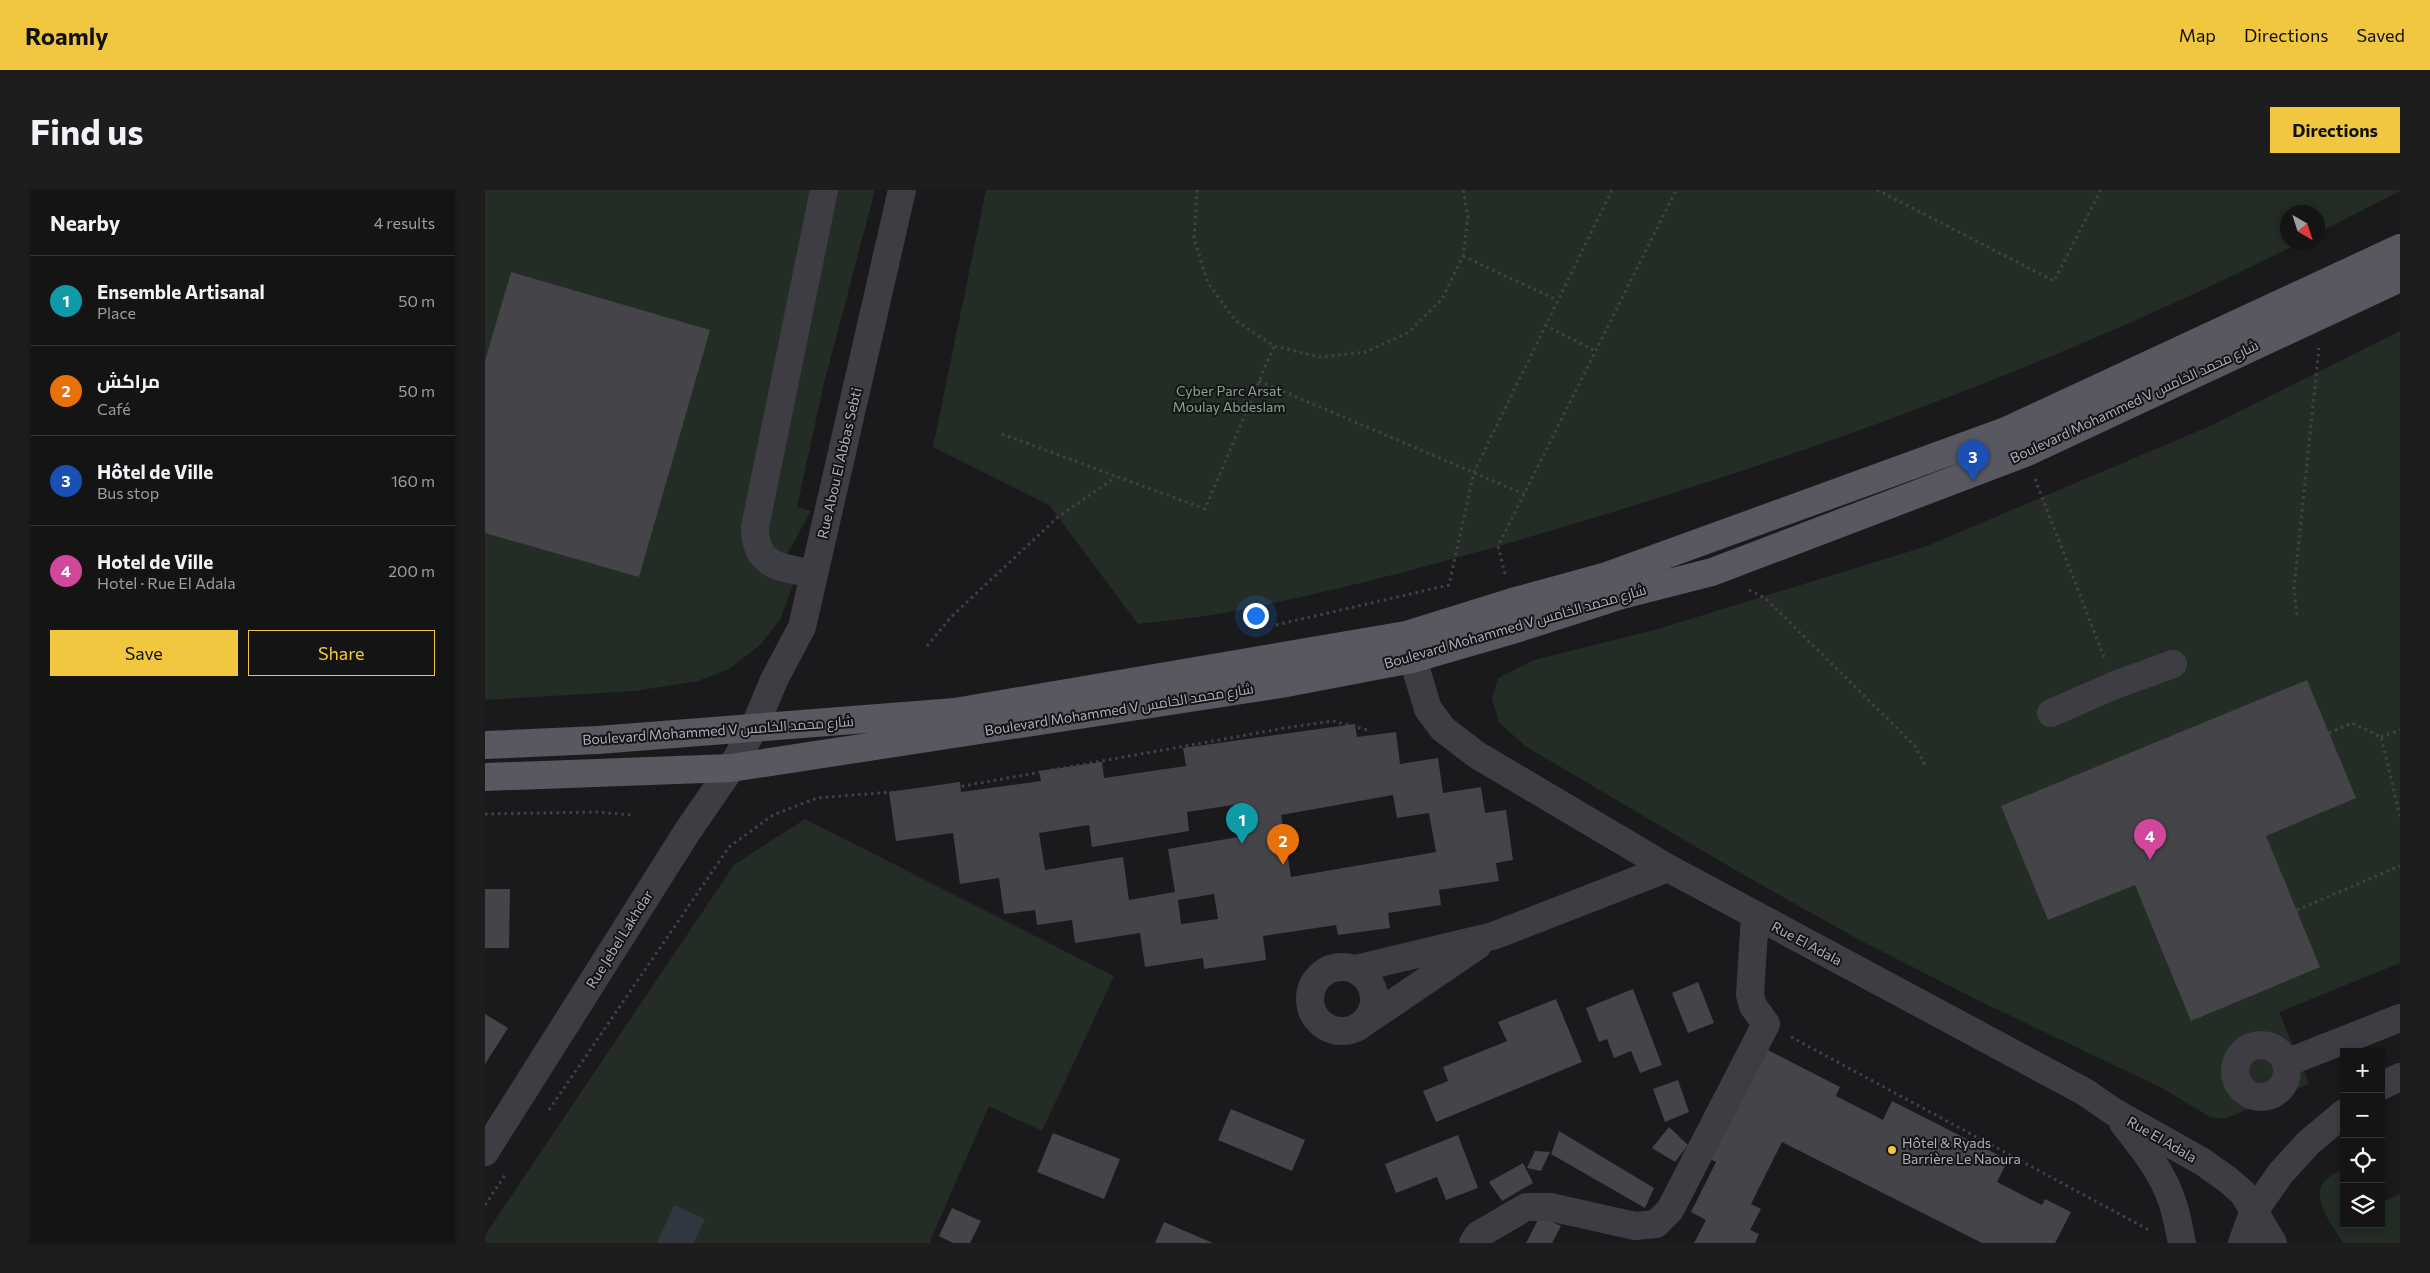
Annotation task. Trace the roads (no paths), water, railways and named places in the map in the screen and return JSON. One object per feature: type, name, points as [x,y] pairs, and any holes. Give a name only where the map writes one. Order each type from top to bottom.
[{"type":"main road","name":"Boulevard Mohammed V شارع محمد الخامس","points":[[485,777],[731,768],[1281,684],[1409,647],[1513,602],[1607,576],[2006,431],[2400,248]]},
{"type":"main road","name":"Boulevard Mohammed V شارع محمد الخامس","points":[[485,746],[598,740],[955,712],[1409,647],[1519,628],[1622,595],[1712,572],[2025,453],[2400,278]]},
{"type":"street","points":[[814,574],[780,567],[764,559],[755,544],[755,527],[824,190]]},
{"type":"street","name":"Rue Abou El Abbas Sebti","points":[[755,728],[774,680],[802,627],[903,190]]},
{"type":"street","name":"Rue El Adala","points":[[1409,647],[1428,709],[1452,736],[1477,755],[1668,868],[2085,1092],[2114,1112],[2216,1171],[2243,1193],[2253,1213],[2273,1243]]},
{"type":"street","points":[[2051,713],[2115,685],[2173,664]]},
{"type":"street","name":"Rue Jebel Lakhdar","points":[[485,1152],[755,728]]},
{"type":"street","points":[[1355,969],[1493,936],[1668,868]]},
{"type":"street","points":[[1473,1243],[1478,1235],[1526,1207],[1550,1207],[1635,1226],[1656,1224],[1670,1210],[1766,1024],[1756,1011],[1750,995],[1755,915]]},
{"type":"street","points":[[1365,1022],[1372,1012],[1375,1000],[1373,987],[1365,976],[1355,969],[1343,966],[1330,969],[1320,976],[1312,986],[1311,1005],[1319,1022],[1329,1029],[1342,1032],[1354,1029],[1365,1022],[1493,936]]},
{"type":"street","points":[[2286,1063],[2400,1018]]},
{"type":"street","points":[[2385,1084],[2400,1076]]},
{"type":"street","points":[[2114,1112],[2155,1164],[2172,1200],[2182,1243]]},
{"type":"street","points":[[2241,1243],[2253,1213],[2281,1174],[2308,1143],[2340,1116]]},
{"type":"place","name":"Hôtel de Ville","points":[[1973,481]]},
{"type":"place","name":"Ensemble Artisanal","points":[[1242,844]]},
{"type":"place","name":"Hotel de Ville","points":[[2150,860]]},
{"type":"place","name":"مراكش","points":[[1283,865]]},
{"type":"place","name":"Hôtel & Ryads Barrière Le Naoura","points":[[1892,1150]]},
{"type":"park label","name":"Cyber Parc Arsat Moulay Abdeslam","points":[[1229,398]]}]
